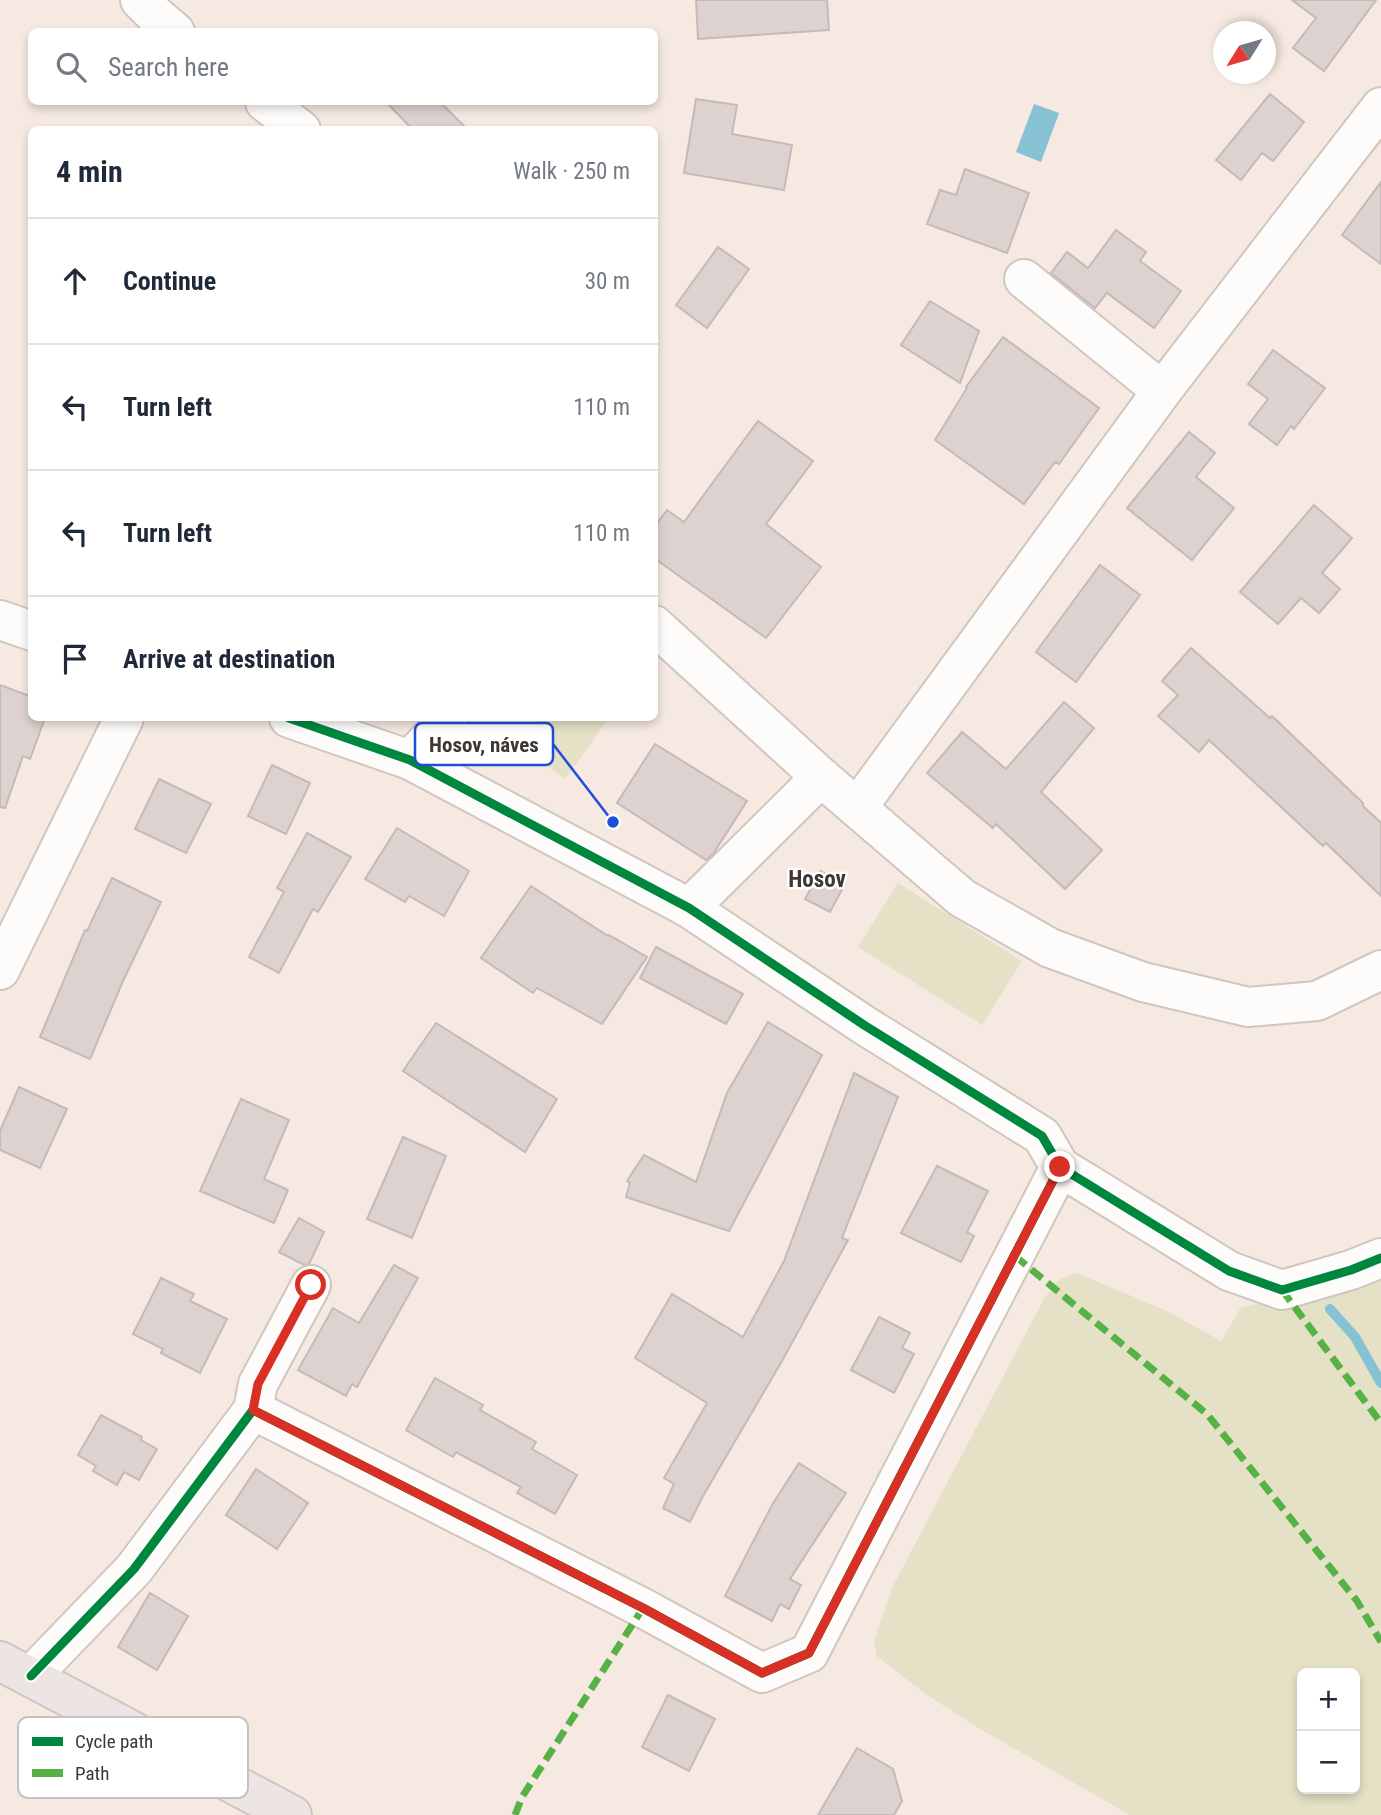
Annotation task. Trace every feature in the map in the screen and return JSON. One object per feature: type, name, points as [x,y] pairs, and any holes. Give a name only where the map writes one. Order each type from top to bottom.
[{"type":"main road","points":[[15,1669],[106,1717]]},
{"type":"main road","points":[[248,1792],[292,1815]]},
{"type":"street","points":[[269,105],[296,126]]},
{"type":"street","points":[[856,808],[1162,391],[1381,107]]},
{"type":"street","points":[[1024,279],[1162,391]]},
{"type":"street","points":[[0,620],[28,630]]},
{"type":"street","points":[[658,629],[821,777],[962,898],[1050,948],[1143,982],[1248,1007],[1317,1001],[1381,970]]},
{"type":"street","points":[[0,970],[123,721]]},
{"type":"street","points":[[298,721],[410,760],[689,908],[863,1025],[1042,1136],[1060,1167],[1229,1271],[1282,1290],[1351,1270],[1381,1258]]},
{"type":"street","points":[[410,760],[446,721]]},
{"type":"street","points":[[689,908],[821,777]]},
{"type":"street","points":[[253,1410],[643,1608],[762,1673],[809,1653],[1060,1167]]},
{"type":"street","points":[[15,1669],[134,1569],[253,1410],[258,1384],[311,1285]]},
{"type":"shaded area","points":[[540,721],[607,721],[565,779],[524,749]]},
{"type":"shaded area","points":[[898,883],[1022,961],[982,1025],[858,947]]},
{"type":"shaded area","points":[[1077,1273],[1167,1311],[1221,1341],[1241,1307],[1340,1289],[1381,1273],[1381,1815],[1130,1815],[982,1730],[924,1693],[877,1656],[874,1641],[892,1588],[1045,1297],[1059,1280]]},
{"type":"water","points":[[1034,104],[1059,113],[1041,162],[1016,152]]},
{"type":"building","points":[[696,0],[827,0],[829,30],[698,39]]},
{"type":"building","points":[[1292,0],[1376,0],[1324,71],[1293,48],[1316,18]]},
{"type":"building","points":[[1270,94],[1304,122],[1273,161],[1262,153],[1241,180],[1216,160]]},
{"type":"building","points":[[696,99],[737,105],[732,134],[792,145],[784,190],[684,173]]},
{"type":"building","points":[[389,105],[443,105],[464,126],[409,126]]},
{"type":"building","points":[[965,169],[1029,193],[1007,253],[927,224],[940,190],[956,195]]},
{"type":"building","points":[[1381,182],[1381,264],[1342,235]]},
{"type":"building","points":[[1116,230],[1146,252],[1140,261],[1181,291],[1154,328],[1107,293],[1095,308],[1051,273],[1067,252],[1088,268]]},
{"type":"building","points":[[718,247],[749,269],[707,328],[676,305]]},
{"type":"building","points":[[930,301],[979,331],[960,383],[901,345]]},
{"type":"building","points":[[1003,337],[1099,408],[1059,464],[1055,462],[1024,504],[935,440],[966,387]]},
{"type":"building","points":[[1273,350],[1325,388],[1294,429],[1291,426],[1277,445],[1249,424],[1268,399],[1248,384]]},
{"type":"building","points":[[758,421],[813,461],[766,524],[821,567],[766,638],[658,561],[658,522],[667,510],[684,522]]},
{"type":"building","points":[[1189,432],[1215,453],[1196,477],[1234,508],[1192,560],[1127,508]]},
{"type":"building","points":[[1314,505],[1352,538],[1322,573],[1340,589],[1319,613],[1301,598],[1278,624],[1240,592]]},
{"type":"building","points":[[1100,565],[1140,595],[1076,682],[1036,652]]},
{"type":"building","points":[[1191,648],[1270,718],[1272,716],[1381,823],[1381,896],[1326,843],[1323,846],[1209,740],[1199,752],[1158,716],[1178,695],[1162,681]]},
{"type":"building","points":[[0,685],[28,696],[28,721],[44,721],[30,759],[23,756],[5,808],[0,807]]},
{"type":"building","points":[[1064,702],[1094,728],[1041,792],[1102,850],[1065,889],[996,824],[993,828],[927,773],[962,732],[1006,769]]},
{"type":"building","points":[[655,744],[747,801],[713,854],[706,860],[617,803]]},
{"type":"building","points":[[272,765],[310,783],[286,834],[248,816]]},
{"type":"building","points":[[159,779],[211,804],[186,853],[135,829]]},
{"type":"building","points":[[397,828],[469,871],[444,916],[409,896],[405,902],[365,879]]},
{"type":"building","points":[[307,833],[351,857],[318,912],[313,909],[279,973],[249,957],[284,892],[277,888]]},
{"type":"building","points":[[820,871],[845,884],[830,912],[805,899]]},
{"type":"building","points":[[112,878],[161,902],[90,1059],[40,1037],[85,930],[87,931]]},
{"type":"building","points":[[531,886],[608,936],[647,957],[602,1024],[537,988],[533,993],[481,958]]},
{"type":"building","points":[[656,947],[743,994],[726,1024],[640,978]]},
{"type":"building","points":[[768,1022],[822,1055],[729,1231],[626,1197],[630,1183],[627,1181],[644,1155],[696,1182],[727,1093]]},
{"type":"building","points":[[436,1023],[557,1099],[525,1152],[403,1071]]},
{"type":"building","points":[[854,1073],[898,1097],[842,1238],[848,1240],[690,1522],[663,1508],[674,1484],[664,1478],[707,1403],[635,1358],[672,1294],[743,1337],[784,1261]]},
{"type":"building","points":[[19,1087],[67,1109],[40,1168],[0,1150],[0,1131]]},
{"type":"building","points":[[241,1099],[289,1120],[264,1179],[288,1190],[274,1223],[200,1191]]},
{"type":"building","points":[[403,1137],[446,1156],[412,1238],[367,1219]]},
{"type":"building","points":[[937,1166],[988,1191],[967,1232],[974,1236],[961,1262],[901,1233]]},
{"type":"building","points":[[299,1218],[324,1232],[309,1264],[304,1265],[279,1252]]},
{"type":"building","points":[[394,1265],[418,1278],[357,1387],[352,1384],[346,1396],[298,1370],[333,1308],[359,1323]]},
{"type":"building","points":[[161,1278],[194,1294],[190,1301],[227,1319],[200,1373],[161,1353],[163,1349],[133,1334]]},
{"type":"building","points":[[879,1317],[910,1333],[902,1348],[914,1354],[894,1393],[851,1370]]},
{"type":"building","points":[[435,1378],[483,1405],[480,1410],[536,1442],[532,1449],[577,1475],[555,1514],[517,1493],[521,1487],[456,1452],[453,1457],[406,1430]]},
{"type":"building","points":[[101,1415],[142,1437],[141,1440],[157,1449],[139,1480],[124,1472],[117,1485],[93,1471],[96,1466],[78,1455]]},
{"type":"building","points":[[799,1463],[846,1493],[790,1579],[801,1585],[789,1609],[780,1604],[772,1621],[725,1596],[772,1505]]},
{"type":"building","points":[[256,1469],[308,1503],[277,1549],[226,1515]]},
{"type":"building","points":[[150,1593],[188,1616],[157,1670],[118,1647]]},
{"type":"building","points":[[668,1695],[715,1719],[689,1771],[642,1747]]},
{"type":"building","points":[[857,1748],[893,1769],[902,1801],[894,1815],[818,1815]]},
{"type":"waterway","points":[[1330,1309],[1355,1337],[1381,1383]]},
{"type":"marked path","points":[[1015,1256],[1207,1414],[1357,1601],[1381,1642]]},
{"type":"marked path","points":[[1282,1290],[1381,1423]]},
{"type":"marked path","points":[[515,1815],[522,1797],[643,1608]]},
{"type":"cycle path","points":[[298,721],[410,760],[689,908],[864,1025],[1042,1136],[1060,1167],[1229,1271],[1282,1290],[1351,1270],[1381,1258]]},
{"type":"cycle path","points":[[31,1676],[134,1569],[253,1410],[643,1608],[762,1673],[809,1653],[1060,1167]]},
{"type":"place","name":"Hosov, náves","points":[[613,822]]},
{"type":"district","name":"Hosov","points":[[817,879]]},
{"type":"route","points":[[311,1285],[258,1384],[253,1410],[643,1608],[762,1673],[809,1653],[1060,1167]]}]
